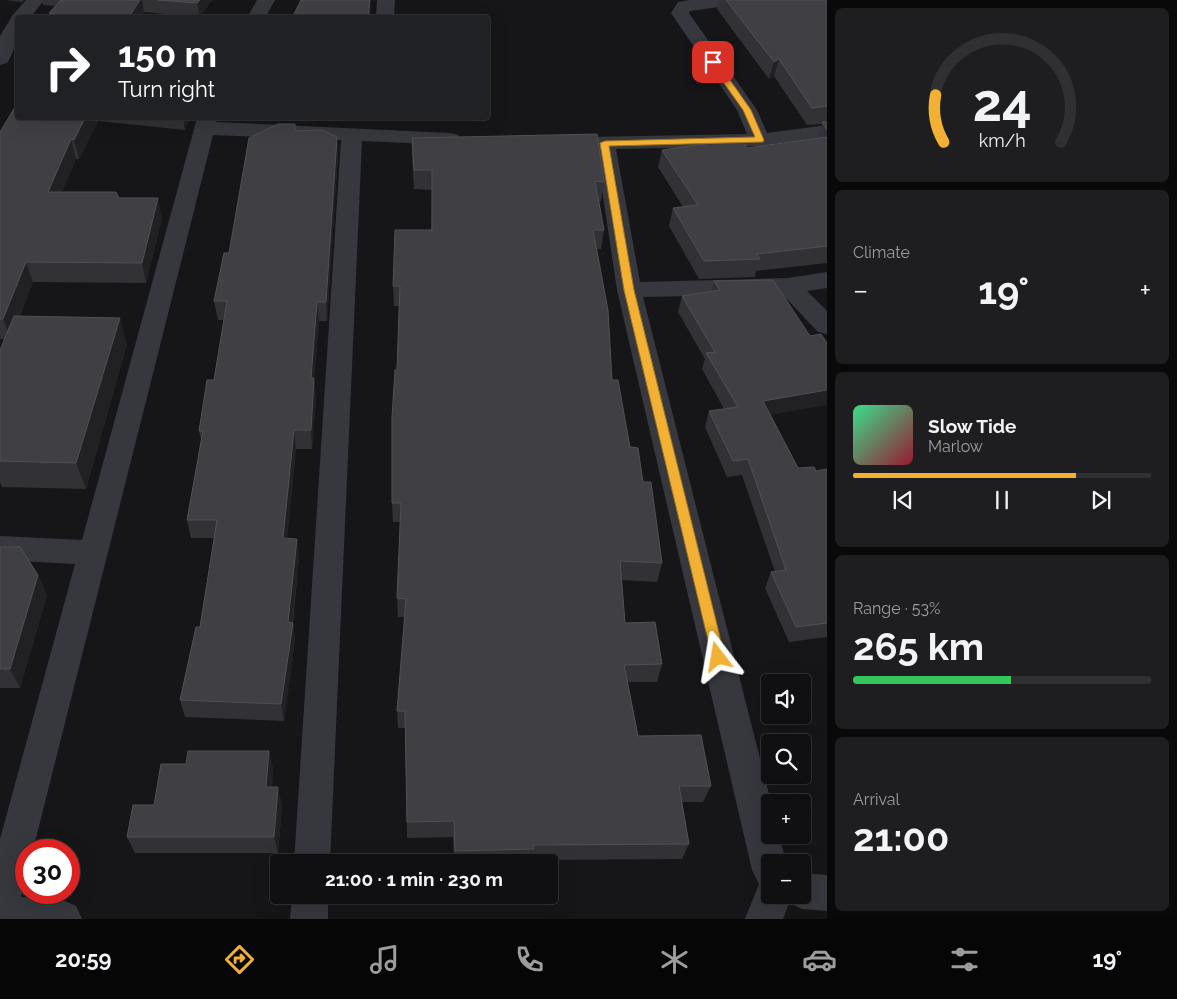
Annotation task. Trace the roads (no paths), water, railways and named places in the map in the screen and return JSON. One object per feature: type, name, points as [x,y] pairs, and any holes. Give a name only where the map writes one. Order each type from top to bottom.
[{"type":"street","points":[[22,15],[35,0]]},
{"type":"street","points":[[258,15],[266,0]]},
{"type":"street","points":[[386,0],[386,15]]},
{"type":"street","points":[[733,0],[684,6],[680,13],[747,110],[760,140]]},
{"type":"street","points":[[15,26],[5,43],[0,59],[15,60]]},
{"type":"street","points":[[0,907],[205,123],[368,130],[475,140]]},
{"type":"street","points":[[313,854],[368,130]]},
{"type":"street","points":[[565,142],[760,140],[827,132]]},
{"type":"street","points":[[605,143],[629,290],[766,854]]},
{"type":"street","points":[[629,290],[788,286],[827,280]]},
{"type":"street","points":[[788,286],[827,326]]},
{"type":"street","points":[[0,548],[94,553]]},
{"type":"street","points":[[811,892],[827,893]]},
{"type":"street","points":[[309,919],[310,904]]},
{"type":"street","points":[[764,919],[770,904]]},
{"type":"street","points":[[0,914],[63,919]]}]
